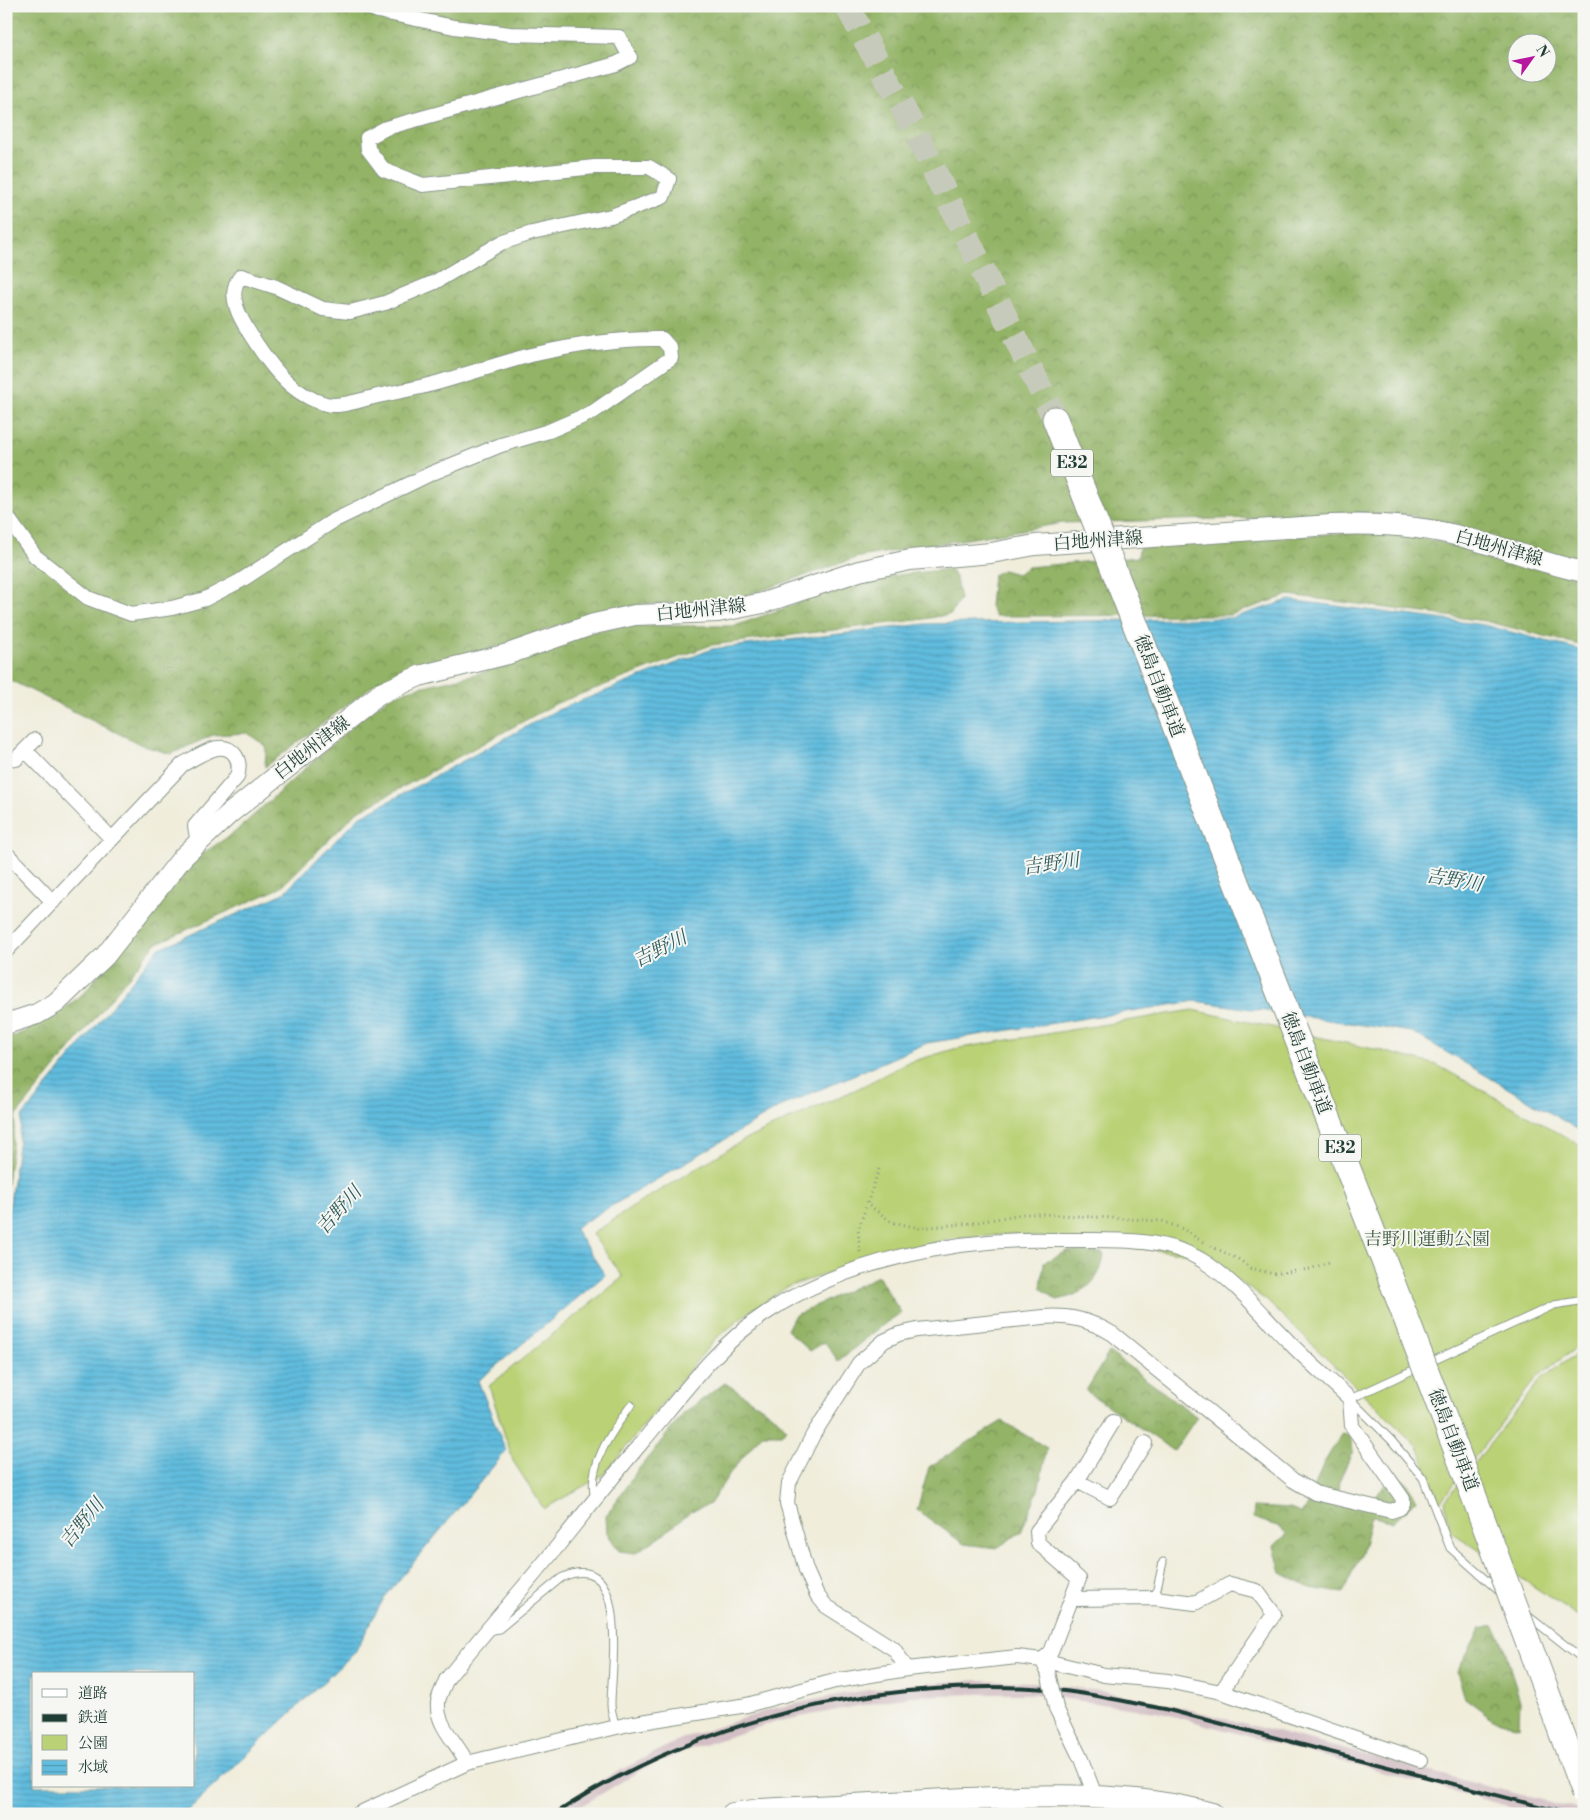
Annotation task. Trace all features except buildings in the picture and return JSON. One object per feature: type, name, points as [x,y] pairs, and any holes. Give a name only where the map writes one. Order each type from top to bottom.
[{"type":"highway","name":"徳島自動車道","points":[[1055,419],[1410,1329],[1584,1793]]},
{"type":"highway","points":[[732,1814],[760,1810],[1010,1797],[1096,1798],[1159,1804],[1212,1814]]},
{"type":"main road","name":"白地州津線","points":[[6,1024],[37,1014],[56,1003],[105,956],[183,857],[229,814],[381,693],[419,676],[508,654],[594,624],[635,615],[718,612],[754,604],[859,571],[910,560],[991,553],[1035,545],[1374,523],[1414,526],[1465,537],[1584,572]]},
{"type":"street","points":[[6,515],[35,556],[88,598],[131,614],[172,608],[205,599],[240,581],[333,521],[430,474],[500,445],[549,431],[594,412],[671,358],[670,348],[662,339],[635,338],[583,345],[531,355],[438,382],[352,402],[327,405],[300,393],[272,368],[245,326],[233,296],[236,282],[241,276],[276,287],[323,309],[350,312],[385,303],[435,282],[502,243],[532,233],[612,216],[663,197],[669,179],[649,167],[595,167],[423,186],[384,170],[368,149],[367,138],[386,128],[616,64],[630,57],[619,37],[510,34],[454,27],[378,11],[366,6]]},
{"type":"street","points":[[6,951],[183,764],[215,748],[224,746],[231,750],[237,758],[240,768],[237,778],[195,826],[198,844]]},
{"type":"street","points":[[25,750],[112,839]]},
{"type":"street","points":[[6,853],[53,902]]},
{"type":"street","points":[[467,1763],[462,1751],[445,1731],[438,1703],[446,1680],[694,1380],[734,1337],[765,1313],[796,1294],[864,1268],[915,1252],[963,1244],[1003,1241],[1123,1241],[1158,1245],[1196,1257],[1226,1278],[1290,1344],[1350,1399],[1352,1426],[1403,1498],[1404,1503],[1396,1511],[1335,1499],[1315,1493],[1293,1480],[1114,1334],[1087,1321],[1062,1316],[1043,1317],[917,1330],[899,1334],[884,1341],[859,1363],[814,1435],[789,1483],[787,1503],[806,1570],[817,1595],[826,1606],[894,1649],[907,1669]]},
{"type":"street","points":[[1096,1798],[1081,1759],[1056,1708],[1045,1666],[1080,1579],[1038,1543],[1037,1531],[1077,1481],[1113,1422]]},
{"type":"street","points":[[1077,1481],[1110,1498],[1145,1444]]},
{"type":"street","points":[[1072,1599],[1155,1598],[1195,1603],[1230,1584],[1257,1591],[1274,1614],[1221,1692]]},
{"type":"street","points":[[358,1814],[467,1763],[616,1727],[747,1705],[835,1681],[907,1669],[1017,1657],[1045,1666],[1104,1676],[1168,1681],[1221,1692],[1420,1760]]},
{"type":"lane","points":[[1584,1300],[1554,1305],[1350,1399],[1398,1446],[1423,1478],[1450,1548],[1547,1632],[1584,1660]]},
{"type":"lane","points":[[595,1498],[591,1486],[596,1464],[619,1422],[631,1406]]},
{"type":"lane","points":[[1155,1598],[1163,1562]]},
{"type":"lane","points":[[484,1632],[499,1629],[561,1578],[569,1574],[588,1575],[599,1580],[607,1589],[615,1640],[611,1706],[616,1727]]},
{"type":"path","points":[[864,1268],[860,1254],[858,1230],[879,1169]]},
{"type":"path","points":[[868,1204],[892,1222],[919,1228],[973,1223],[1022,1214],[1162,1221],[1240,1260],[1250,1268],[1273,1274],[1310,1269],[1332,1261]]},
{"type":"shaded area","points":[[979,1680],[1033,1682],[1103,1691],[1164,1703],[1584,1811],[1584,1814],[1537,1814],[1162,1713],[1034,1694],[978,1694],[911,1696],[774,1722],[685,1751],[644,1768],[568,1814],[544,1814],[596,1783],[681,1739],[771,1709],[842,1694],[909,1684]]},
{"type":"green space","points":[[6,6],[1584,6],[1584,561],[1554,555],[1406,514],[1063,523],[859,557],[725,603],[644,604],[597,612],[493,648],[425,665],[376,683],[265,767],[266,746],[247,733],[213,735],[171,754],[144,746],[10,680],[6,687]]},
{"type":"green space","points":[[1383,530],[1436,541],[1520,566],[1584,578],[1584,646],[1485,621],[1289,595],[1230,615],[995,616],[990,606],[993,575],[1003,570],[1017,574],[1028,567],[1138,557],[1139,548]]},
{"type":"green space","points":[[950,569],[956,579],[960,599],[951,614],[924,619],[711,645],[557,703],[357,812],[280,888],[155,944],[16,1116],[6,1190],[6,1037],[13,1037],[54,1017],[85,992],[153,908],[202,854],[235,832],[360,719],[388,698],[411,689],[485,672],[590,632],[627,626],[735,626],[863,579]]},
{"type":"green space","name":"吉野川運動公園","points":[[1193,1010],[1378,1050],[1437,1065],[1584,1147],[1584,1342],[1537,1377],[1440,1502],[1418,1447],[1266,1300],[1201,1255],[1012,1234],[952,1239],[894,1251],[787,1287],[750,1311],[715,1339],[603,1475],[544,1509],[513,1461],[489,1386],[623,1277],[592,1234],[642,1201],[742,1141],[861,1087],[907,1063],[954,1049]]},
{"type":"green space","points":[[1068,1251],[1104,1253],[1099,1271],[1090,1285],[1075,1294],[1057,1300],[1041,1288],[1044,1262]]},
{"type":"green space","points":[[878,1276],[901,1313],[838,1361],[825,1342],[810,1351],[787,1330],[794,1316]]},
{"type":"green space","points":[[1584,1348],[1584,1620],[1450,1531],[1445,1501],[1541,1379]]},
{"type":"green space","points":[[1109,1352],[1197,1417],[1174,1451],[1086,1391]]},
{"type":"green space","points":[[725,1383],[775,1416],[787,1429],[781,1434],[762,1434],[730,1473],[710,1504],[691,1511],[665,1533],[636,1553],[619,1551],[607,1533],[606,1516],[637,1471],[685,1412]]},
{"type":"green space","points":[[1002,1421],[1047,1448],[1038,1490],[1021,1532],[997,1548],[964,1544],[917,1510],[929,1467]]},
{"type":"green space","points":[[1342,1433],[1350,1437],[1353,1451],[1339,1481],[1336,1508],[1371,1500],[1397,1474],[1407,1482],[1416,1500],[1393,1522],[1371,1516],[1363,1550],[1343,1593],[1310,1588],[1281,1573],[1274,1546],[1287,1534],[1278,1526],[1253,1518],[1254,1507],[1290,1509],[1301,1513],[1307,1507],[1324,1463]]},
{"type":"green space","points":[[1494,1626],[1502,1640],[1520,1701],[1519,1726],[1493,1719],[1465,1698],[1457,1672],[1480,1629]]},
{"type":"water","name":"吉野川","points":[[1289,600],[1484,625],[1584,651],[1584,1133],[1412,1032],[1195,1001],[927,1043],[782,1106],[574,1228],[605,1275],[478,1381],[506,1451],[384,1598],[355,1652],[184,1814],[6,1814],[6,1212],[9,1210],[22,1117],[158,949],[284,893],[358,818],[555,711],[712,649],[925,624],[1232,618]]},
{"type":"tunnel","points":[[847,6],[913,127],[1055,419]]},
{"type":"railway","points":[[555,1814],[609,1782],[665,1754],[723,1732],[783,1714],[844,1700],[906,1691],[969,1687],[1031,1688],[1065,1691],[1165,1709],[1569,1814]]}]
